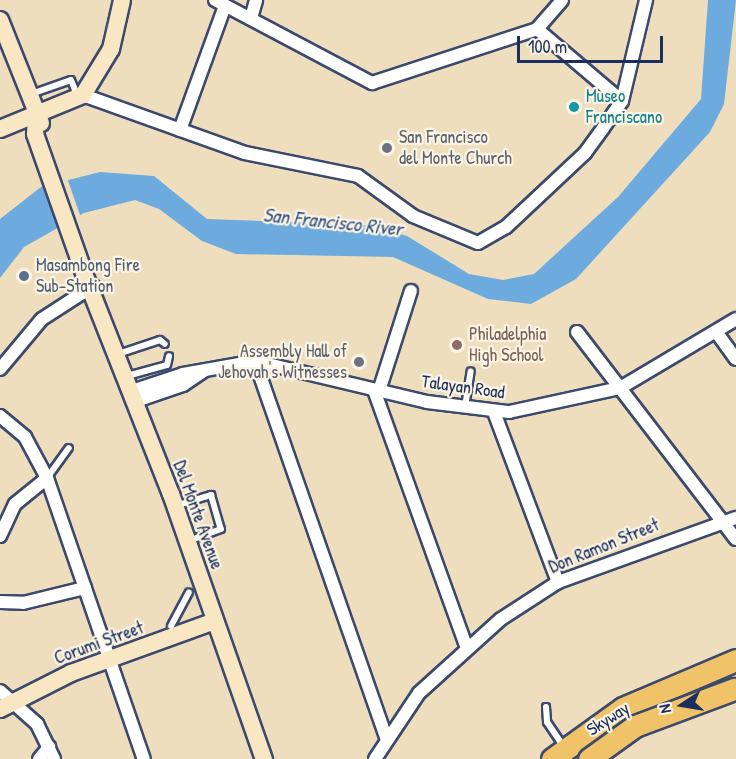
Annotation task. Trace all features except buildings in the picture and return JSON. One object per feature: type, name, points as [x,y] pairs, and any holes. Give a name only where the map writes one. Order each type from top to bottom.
[{"type":"highway","name":"Skyway","points":[[558,753],[623,708],[736,660]]},
{"type":"highway","name":"Skyway","points":[[589,759],[635,726],[735,689]]},
{"type":"main road","points":[[0,129],[80,97],[111,49],[122,0]]},
{"type":"main road","name":"Del Monte Avenue","points":[[0,20],[36,116],[93,286],[175,506],[264,759]]},
{"type":"main road","name":"Corumi Street","points":[[4,700],[215,621]]},
{"type":"street","points":[[251,18],[256,0]]},
{"type":"street","points":[[180,130],[220,3],[372,83],[537,29],[562,0]]},
{"type":"street","points":[[80,97],[245,153],[358,176],[412,216],[477,243],[506,226],[585,153],[622,101],[646,0]]},
{"type":"street","points":[[537,29],[622,101]]},
{"type":"street","points":[[0,369],[42,319],[93,286]]},
{"type":"street","points":[[411,291],[376,390],[466,646]]},
{"type":"street","name":"Talayan Road","points":[[132,389],[205,370],[255,361],[376,390],[465,408],[494,412],[532,409],[620,388],[717,333],[736,319]]},
{"type":"street","points":[[577,332],[736,539]]},
{"type":"street","points":[[717,333],[736,359]]},
{"type":"street","points":[[255,361],[386,738]]},
{"type":"street","name":"Talayan Road","points":[[132,389],[183,385],[205,370]]},
{"type":"street","points":[[494,412],[558,582]]},
{"type":"street","points":[[0,416],[25,437],[47,478],[144,759]]},
{"type":"street","points":[[0,536],[15,504],[47,478]]},
{"type":"street","name":"Don Ramon Street","points":[[375,759],[386,738],[419,693],[466,646],[558,582],[736,518]]},
{"type":"street","points":[[0,602],[23,603],[85,588]]},
{"type":"street","points":[[4,700],[38,724],[54,759]]},
{"type":"street","points":[[39,759],[49,747]]},
{"type":"lane","points":[[28,95],[71,80],[80,97]]},
{"type":"lane","points":[[118,354],[160,340],[165,344]]},
{"type":"lane","points":[[132,389],[158,368],[167,365],[169,356]]},
{"type":"lane","points":[[158,368],[162,382]]},
{"type":"lane","points":[[465,408],[471,371]]},
{"type":"lane","points":[[47,478],[69,448]]},
{"type":"lane","points":[[175,506],[211,495],[221,529],[187,541]]},
{"type":"lane","points":[[171,626],[189,591]]},
{"type":"lane","points":[[546,707],[547,722],[558,753]]},
{"type":"water","points":[[708,0],[736,0],[724,104],[710,132],[576,279],[531,304],[488,299],[393,257],[236,254],[202,241],[159,209],[135,200],[84,213],[24,247],[0,278],[0,219],[41,187],[100,172],[154,176],[207,219],[366,225],[407,236],[469,274],[503,280],[534,274],[618,197],[701,99]]},
{"type":"pier","points":[[66,175],[81,218],[65,228],[48,181]]},
{"type":"place","name":"Museo Franciscano","points":[[574,107]]},
{"type":"place","name":"San Francisco del Monte Church","points":[[387,148]]},
{"type":"place","name":"Masambong Fire Sub-Station","points":[[24,276]]},
{"type":"place","name":"Philadelphia High School","points":[[457,345]]},
{"type":"place","name":"Assembly Hall of Jehovah's Witnesses","points":[[359,362]]},
{"type":"water label","name":"San Francisco River","points":[[333,221]]}]
